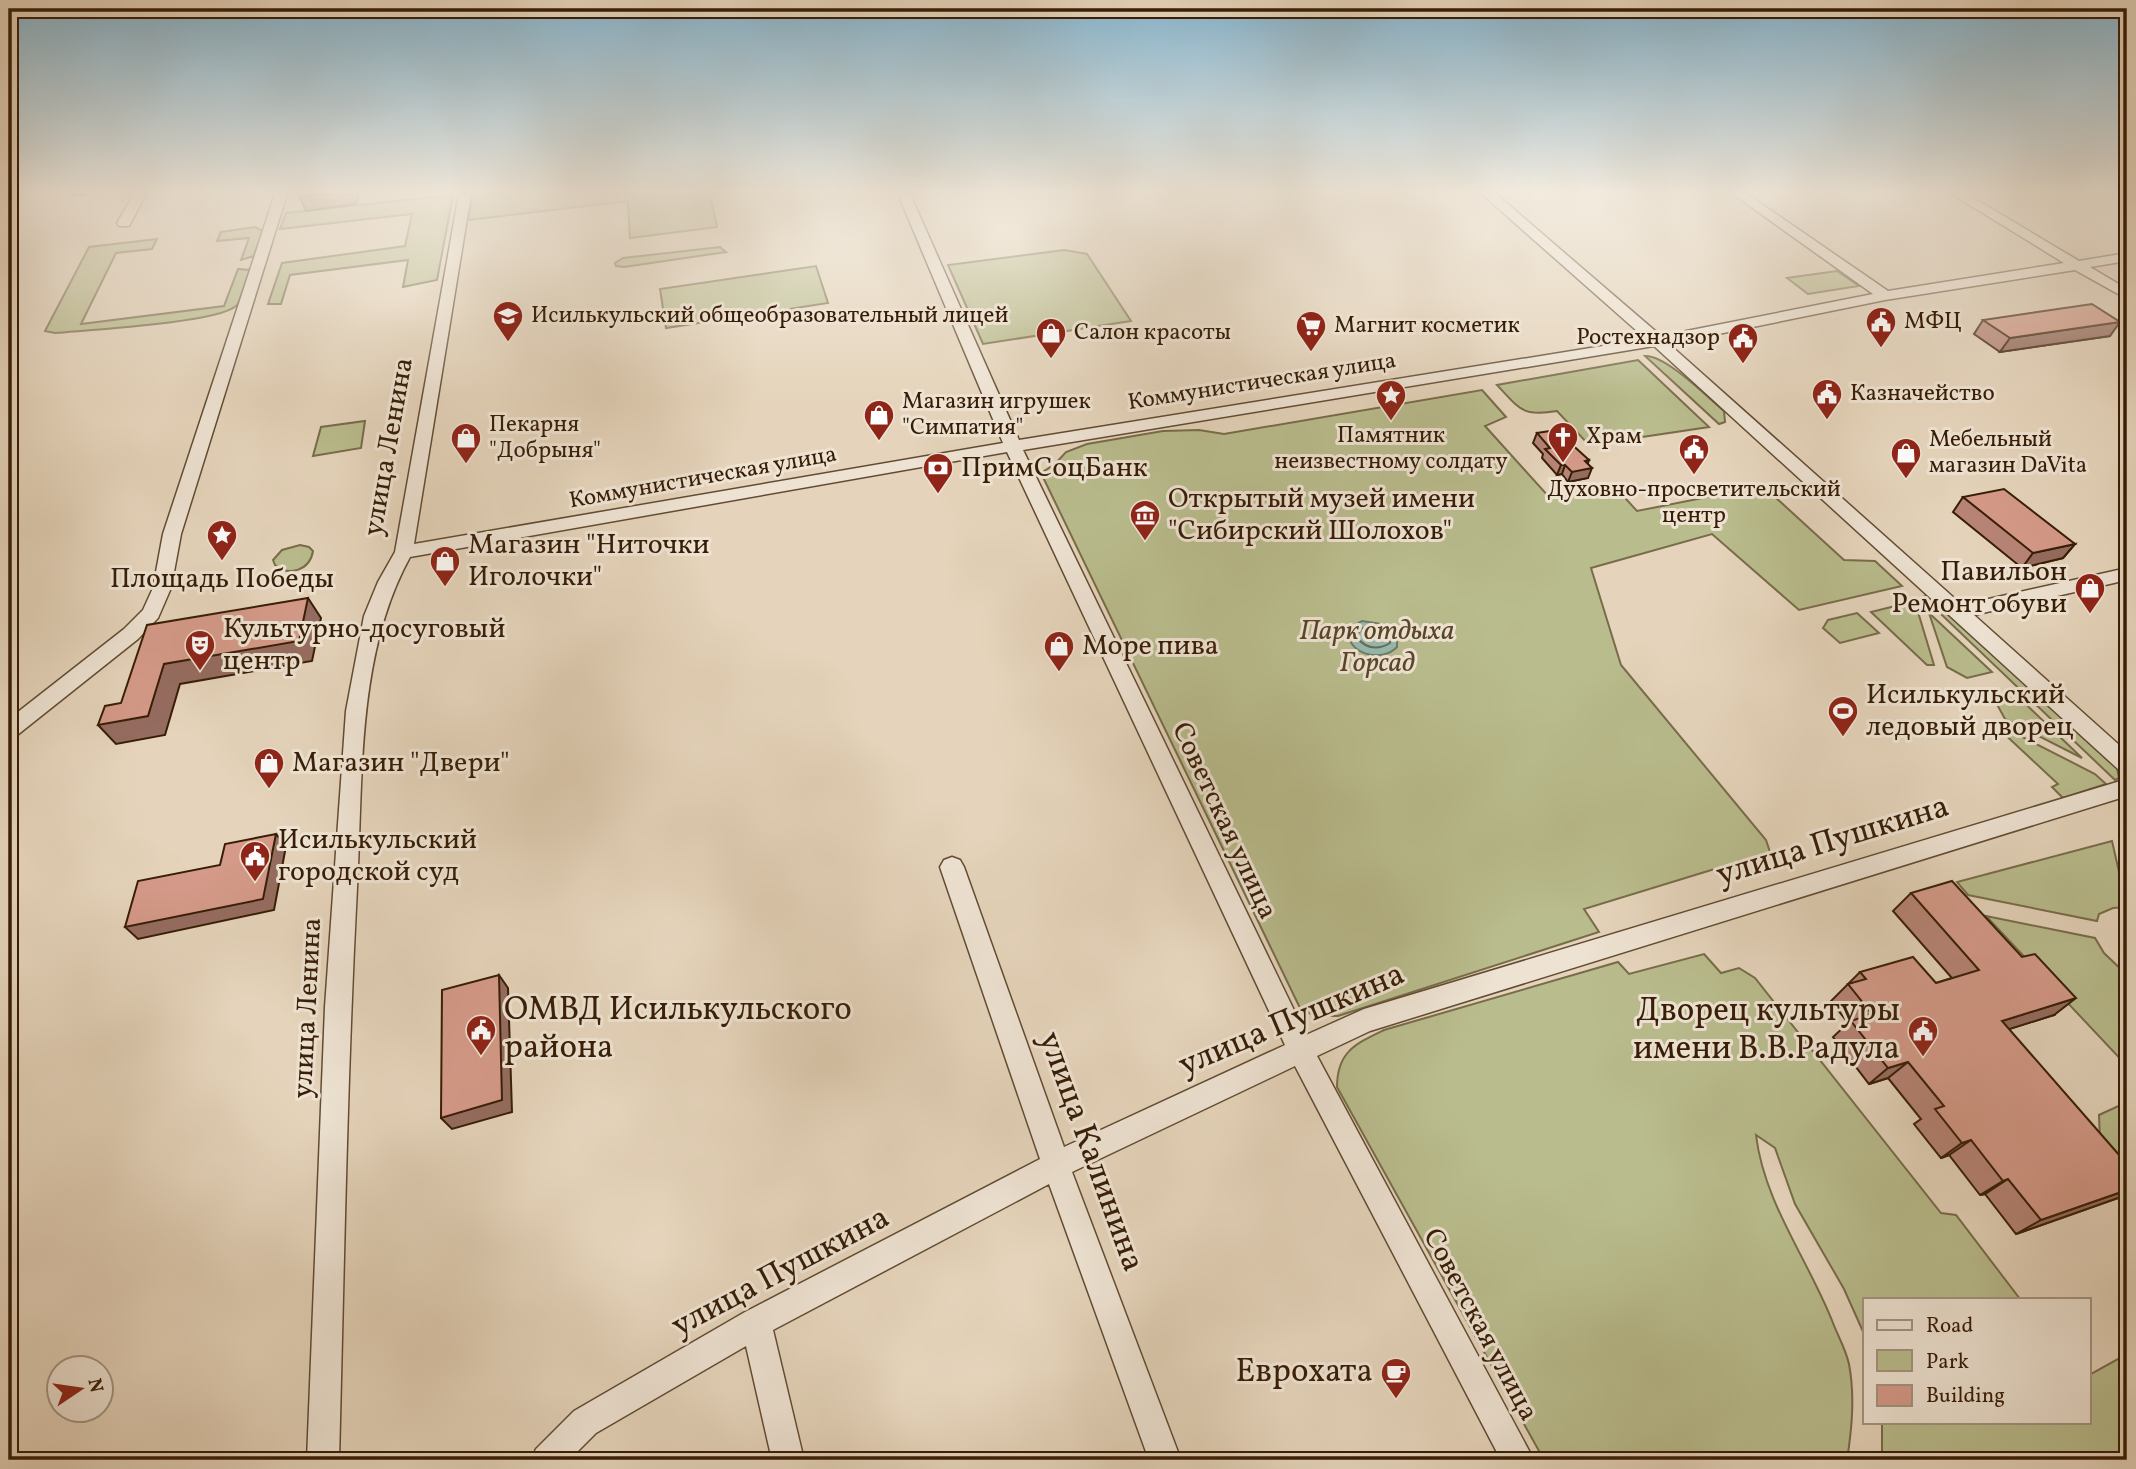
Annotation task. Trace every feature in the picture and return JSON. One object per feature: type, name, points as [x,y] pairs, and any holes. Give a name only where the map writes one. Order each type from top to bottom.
[{"type":"street","points":[[9,730],[131,634],[151,612],[162,588],[172,534],[259,263]]},
{"type":"street","name":"улица Ленина","points":[[323,1460],[338,1007],[356,711],[374,616],[387,582],[404,552],[453,263]]},
{"type":"street","name":"Советская улица","points":[[934,263],[1014,447],[1300,1050],[1518,1460]]},
{"type":"street","points":[[1567,263],[2127,764]]},
{"type":"street","points":[[1837,263],[1885,296]]},
{"type":"street","points":[[2074,263],[2127,295]]},
{"type":"street","name":"Коммунистическая улица","points":[[404,552],[1656,340],[1885,296],[2098,263]]},
{"type":"street","points":[[1958,612],[2127,574]]},
{"type":"street","name":"улица Пушкина","points":[[547,1460],[585,1422],[756,1323],[1056,1166],[1364,1021],[2127,788]]},
{"type":"street","name":"улица Калинина","points":[[952,867],[1056,1166],[1165,1460]]},
{"type":"street","points":[[756,1323],[788,1460]]},
{"type":"green space","points":[[81,263],[111,263],[81,324],[224,306],[238,269],[250,270],[239,303],[224,312],[121,328],[55,333],[45,331]]},
{"type":"green space","points":[[282,263],[388,263],[290,275],[281,304],[268,304]]},
{"type":"green space","points":[[408,263],[440,263],[437,280],[403,287]]},
{"type":"green space","points":[[615,263],[654,263],[624,267],[616,266]]},
{"type":"green space","points":[[967,263],[1093,263],[1131,321],[983,344],[948,265]]},
{"type":"green space","points":[[816,266],[828,303],[666,328],[660,289]]},
{"type":"green space","points":[[1837,271],[1859,286],[1808,294],[1787,278]]},
{"type":"green space","points":[[1645,356],[1664,362],[1686,378],[1724,411],[1725,422],[1719,424]]},
{"type":"green space","points":[[1638,360],[1709,427],[1589,445],[1557,411],[1536,413],[1522,409],[1497,385]]},
{"type":"green space","name":"Парк отдыха Горсад","points":[[1482,390],[1506,417],[1485,426],[1549,497],[1616,488],[1637,511],[1763,486],[1844,560],[1875,561],[1902,586],[1799,610],[1712,534],[1591,568],[1621,665],[1766,840],[1770,852],[1584,909],[1599,932],[1338,1016],[1315,1016],[1300,1008],[1041,473],[1055,464],[1066,452],[1087,444],[1163,431],[1199,430],[1224,434]]},
{"type":"green space","points":[[365,421],[361,448],[313,456],[321,427]]},
{"type":"green space","points":[[300,545],[313,551],[308,563],[303,567],[286,571],[275,565],[273,560],[282,550]]},
{"type":"green space","points":[[1929,595],[2116,763],[2119,778],[2115,780],[1923,597]]},
{"type":"green space","points":[[1915,601],[1934,665],[1927,665],[1871,612]]},
{"type":"green space","points":[[1857,613],[1879,633],[1840,643],[1823,628],[1828,620]]},
{"type":"green space","points":[[1929,613],[1992,672],[1967,678],[1947,667]]},
{"type":"green space","points":[[2015,694],[2082,758],[2005,719],[1994,699]]},
{"type":"green space","points":[[2003,727],[2095,774],[2106,784],[2063,798],[2052,787],[2058,784],[1999,729]]},
{"type":"green space","points":[[2112,841],[2127,907],[2113,908],[2099,914],[2097,921],[1968,895],[1957,882]]},
{"type":"green space","points":[[1986,916],[2095,938],[2104,953],[2127,975],[2127,1066]]},
{"type":"green space","points":[[1704,954],[1721,973],[1739,968],[1755,978],[1941,1213],[1956,1215],[2019,1298],[1863,1298],[1863,1332],[1844,1289],[1795,1204],[1775,1148],[1756,1135],[1768,1184],[1848,1359],[1852,1400],[1847,1460],[1544,1460],[1337,1087],[1344,1057],[1356,1045],[1384,1030],[1618,962],[1629,974]]},
{"type":"green space","points":[[2127,1102],[2127,1174],[2100,1141],[2099,1115]]},
{"type":"green space","points":[[2127,1354],[2127,1460],[1882,1460],[1882,1424],[2090,1424],[2090,1374]]},
{"type":"water","points":[[1362,621],[1387,625],[1397,635],[1397,647],[1391,652],[1376,655],[1354,647],[1348,632]]},
{"type":"building","points":[[2092,304],[2120,322],[2010,338],[1983,320]]},
{"type":"building","points":[[1556,430],[1589,460],[1585,461],[1592,468],[1572,472],[1545,449],[1550,448],[1537,433]]},
{"type":"building","points":[[2004,489],[2075,544],[2033,553],[1963,497]]},
{"type":"building","points":[[308,598],[299,641],[164,664],[148,716],[98,725],[105,706],[121,703],[147,625]]},
{"type":"building","points":[[276,834],[263,899],[125,927],[138,881],[220,865],[225,844]]},
{"type":"building","name":"Дворец культуры имени В.В.Радула","points":[[1952,881],[2022,957],[2035,954],[2076,998],[2002,1021],[2127,1164],[2127,1190],[2041,1220],[2008,1179],[2003,1181],[1971,1140],[1962,1143],[1935,1109],[1944,1106],[1908,1062],[1888,1068],[1851,1021],[1872,1014],[1848,984],[1866,979],[1860,972],[1913,957],[1936,983],[1979,970],[1911,893]]},
{"type":"building","name":"ОМВД Исилькульского района","points":[[499,975],[502,1100],[441,1118],[442,990]]},
{"type":"place","name":"Исилькульский общеобразовательный лицей","points":[[508,343]]},
{"type":"place","name":"МФЦ","points":[[1881,349]]},
{"type":"place","name":"Магнит косметик","points":[[1311,353]]},
{"type":"place","name":"Салон красоты","points":[[1051,360]]},
{"type":"place","name":"Ростехнадзор","points":[[1743,365]]},
{"type":"place","name":"Казначейство","points":[[1827,421]]},
{"type":"place","name":"Памятник неизвестному солдату","points":[[1391,422]]},
{"type":"place","name":"Магазин игрушек \"Симпатия\"","points":[[879,442]]},
{"type":"place","name":"Храм","points":[[1563,464]]},
{"type":"place","name":"Пекарня \"Добрыня\"","points":[[466,465]]},
{"type":"place","name":"Духовно-просветительский центр","points":[[1694,476]]},
{"type":"place","name":"Мебельный магазин DaVita","points":[[1906,480]]},
{"type":"place","name":"ПримСоцБанк","points":[[938,495]]},
{"type":"place","name":"Открытый музей имени \"Сибирский Шолохов\"","points":[[1145,542]]},
{"type":"place","name":"Площадь Победы","points":[[222,562]]},
{"type":"place","name":"Магазин \"Ниточки Иголочки\"","points":[[445,588]]},
{"type":"place","name":"Павильон Ремонт обуви","points":[[2090,615]]},
{"type":"place","name":"Культурно-досуговый центр","points":[[200,672]]},
{"type":"place","name":"Море пива","points":[[1059,673]]},
{"type":"place","name":"Исилькульский ледовый дворец","points":[[1843,738]]},
{"type":"place","name":"Магазин \"Двери\"","points":[[269,790]]},
{"type":"place","name":"Исилькульский городской суд","points":[[255,883]]},
{"type":"place","name":"ОМВД Исилькульского района","points":[[481,1057]]},
{"type":"place","name":"Дворец культуры имени В.В.Радула","points":[[1923,1058]]},
{"type":"place","name":"Еврохата","points":[[1396,1400]]}]
